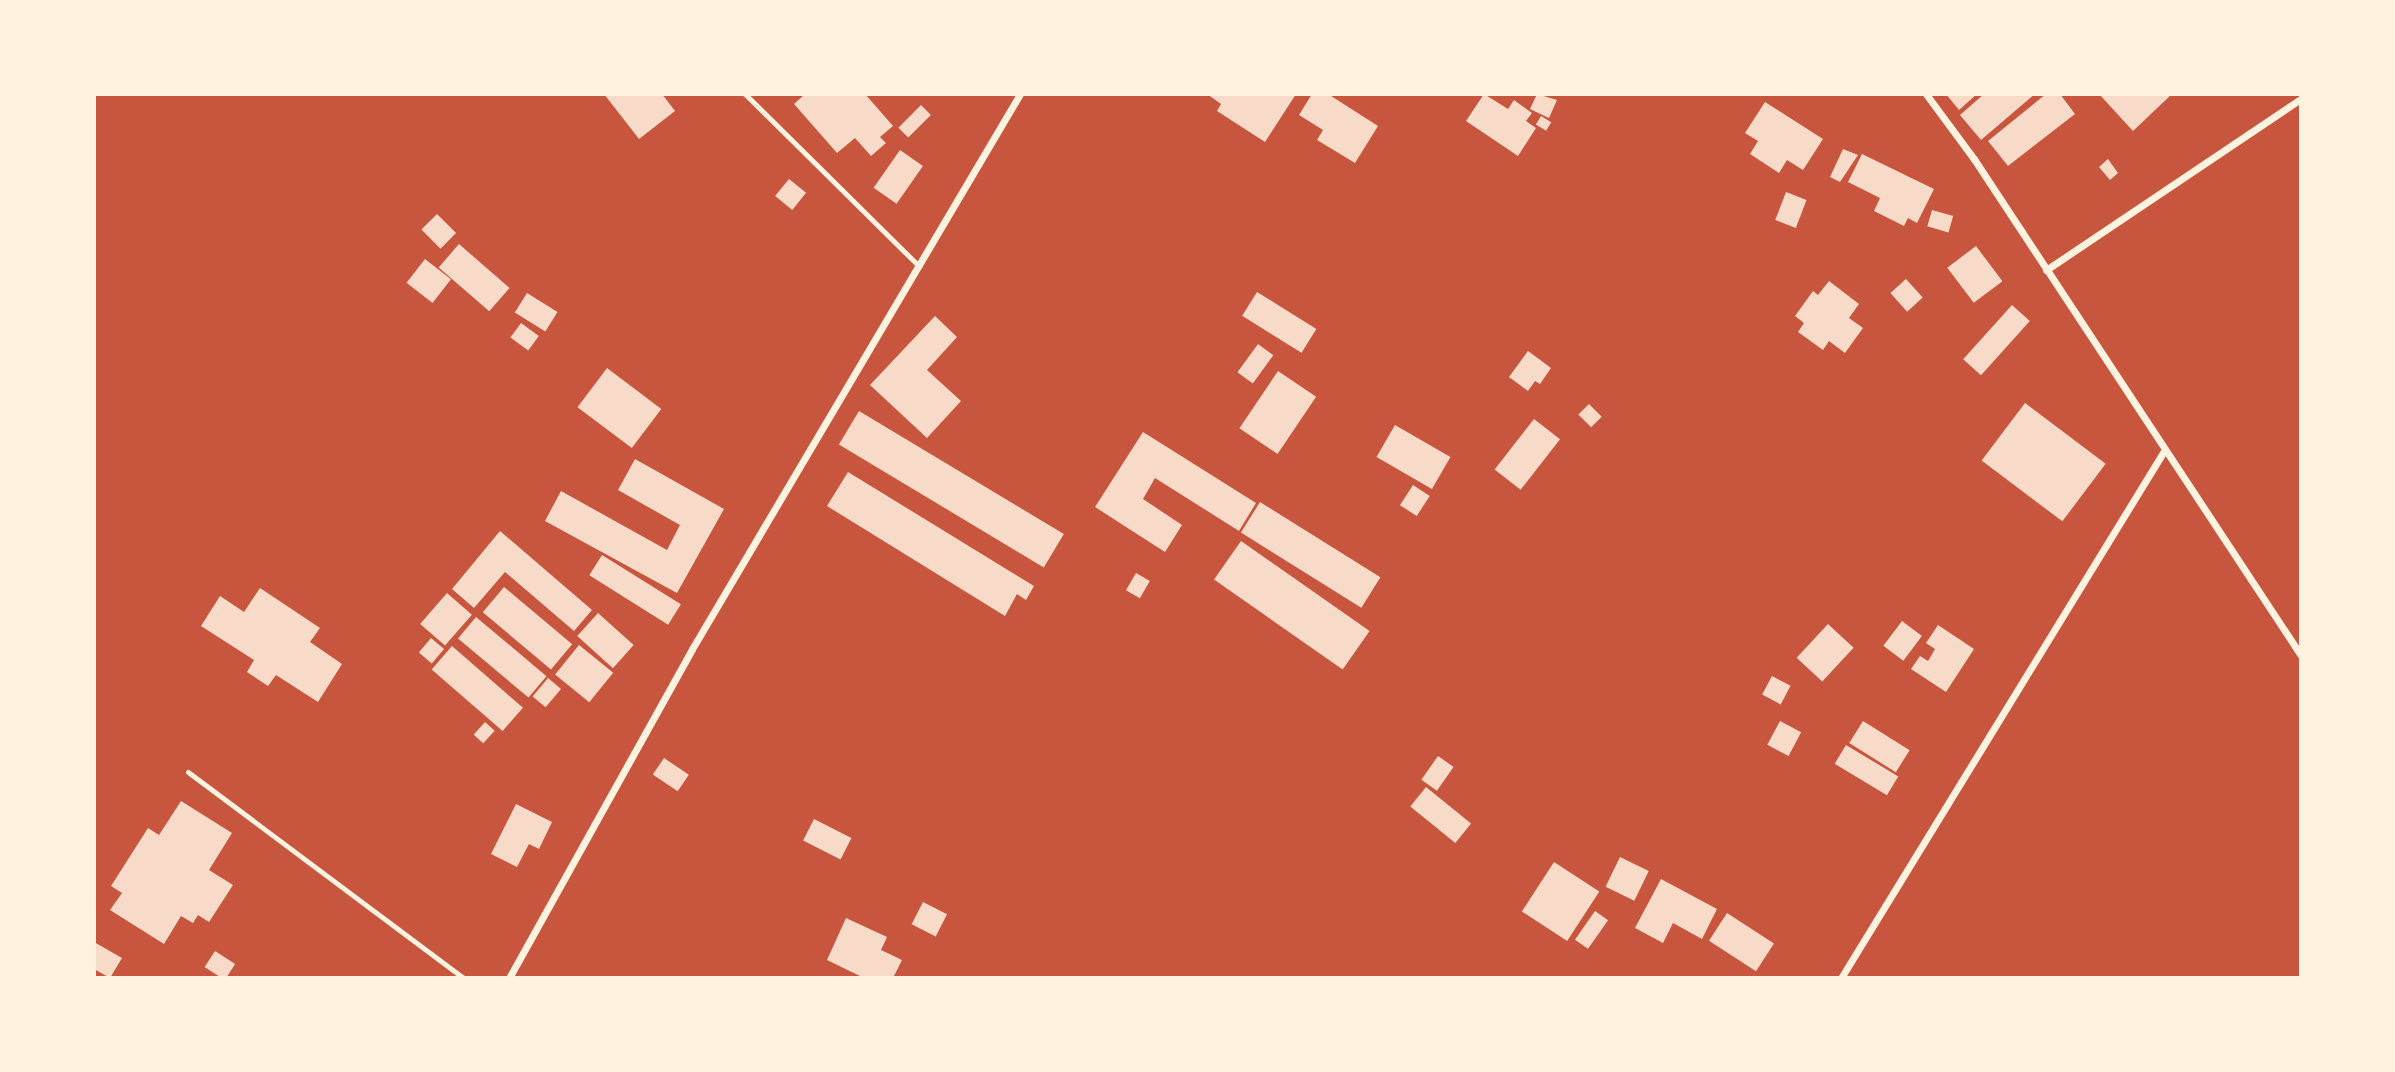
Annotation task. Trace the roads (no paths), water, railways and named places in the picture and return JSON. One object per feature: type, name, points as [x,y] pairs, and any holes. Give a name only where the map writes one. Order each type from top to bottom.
[{"type":"street","points":[[509,978],[692,649],[1020,94]]},
{"type":"street","points":[[1926,94],[1975,159],[2164,451],[2301,654]]},
{"type":"street","points":[[2046,270],[2301,99]]},
{"type":"street","points":[[1841,978],[2164,451]]},
{"type":"lane","points":[[745,94],[919,266]]},
{"type":"lane","points":[[188,772],[463,978]]}]
